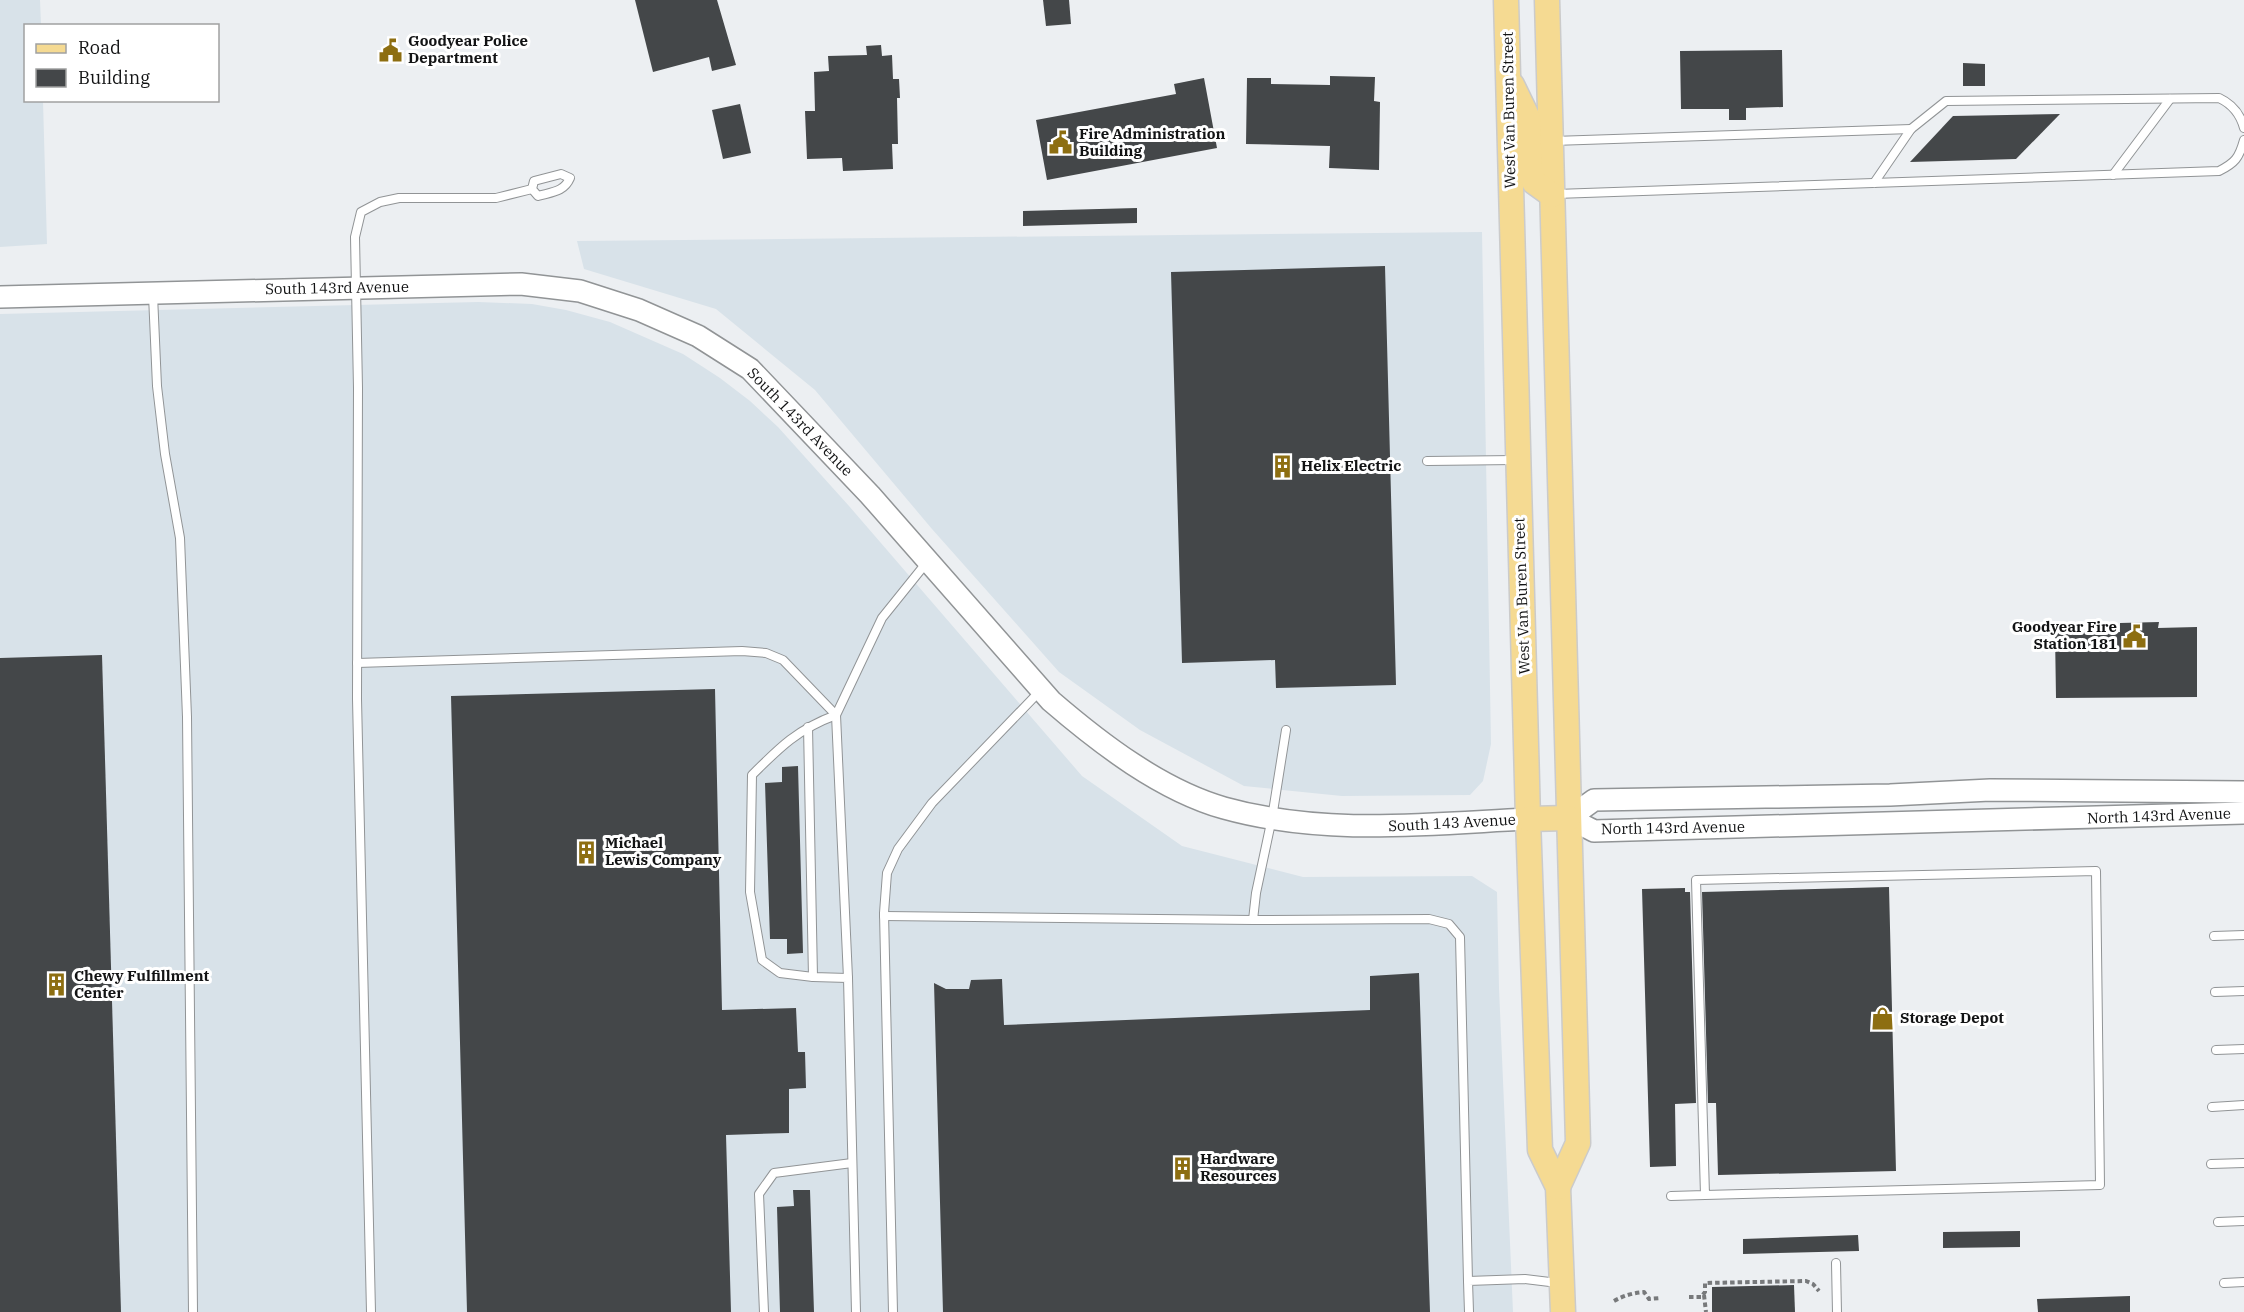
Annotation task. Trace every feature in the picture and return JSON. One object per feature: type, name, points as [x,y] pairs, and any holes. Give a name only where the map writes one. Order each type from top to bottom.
[{"type":"main road","name":"West Van Buren Street","points":[[1506,0],[1528,819],[1540,1150],[1558,1187],[1563,1312]]},
{"type":"main road","name":"West Van Buren Street","points":[[1547,0],[1578,1143],[1558,1187]]},
{"type":"main road","points":[[1508,78],[1528,118],[1530,174],[1534,182],[1552,195]]},
{"type":"main road","points":[[1528,819],[1569,818]]},
{"type":"street","name":"South 143rd Avenue","points":[[0,297],[521,284],[580,291],[639,310],[698,336],[750,369],[870,495],[1041,690],[1080,726],[1139,768],[1186,793],[1224,808],[1272,818],[1341,826],[1376,826]]},
{"type":"street","name":"North 143rd Avenue","points":[[2244,792],[1990,790],[1890,795],[1594,800],[1569,818],[1594,831],[2244,813]]},
{"type":"street","name":"South 143 Avenue","points":[[1376,826],[1528,819]]},
{"type":"lane","points":[[1874,183],[1911,129],[1946,101],[2219,98],[2230,103],[2242,118],[2244,128]]},
{"type":"lane","points":[[2113,175],[2170,99]]},
{"type":"lane","points":[[1551,141],[1911,129]]},
{"type":"lane","points":[[1552,195],[2219,171],[2233,164],[2244,140]]},
{"type":"lane","points":[[561,174],[570,178],[566,187],[558,191],[538,195],[532,189],[534,181],[553,175],[561,174]]},
{"type":"lane","points":[[371,1312],[357,663],[358,388],[355,237],[361,212],[380,202],[399,198],[496,198],[532,189]]},
{"type":"lane","points":[[153,293],[157,386],[165,454],[180,538],[185,683],[194,1312]]},
{"type":"lane","points":[[1427,461],[1518,459]]},
{"type":"lane","points":[[856,1312],[848,978],[836,715],[882,618],[928,561]]},
{"type":"lane","points":[[357,663],[742,651],[766,653],[783,660],[836,715]]},
{"type":"lane","points":[[892,1312],[884,916],[886,873],[898,849],[932,803],[1041,690]]},
{"type":"lane","points":[[836,715],[808,727],[782,744],[752,775],[750,892],[762,960],[780,973],[848,978]]},
{"type":"lane","points":[[808,727],[813,977]]},
{"type":"lane","points":[[1253,920],[1286,730]]},
{"type":"lane","points":[[1671,1196],[2100,1185],[2096,871],[1696,879],[1705,1195]]},
{"type":"lane","points":[[884,916],[1253,920],[1429,919],[1449,924],[1460,937],[1469,1312]]},
{"type":"lane","points":[[2214,936],[2244,935]]},
{"type":"lane","points":[[2215,992],[2244,991]]},
{"type":"lane","points":[[2216,1050],[2244,1049]]},
{"type":"lane","points":[[2212,1107],[2244,1105]]},
{"type":"lane","points":[[764,1312],[759,1194],[774,1173],[852,1163]]},
{"type":"lane","points":[[2211,1164],[2244,1163]]},
{"type":"lane","points":[[2218,1222],[2244,1221]]},
{"type":"lane","points":[[1836,1263],[1837,1312]]},
{"type":"lane","points":[[1468,1281],[1525,1279],[1562,1283]]},
{"type":"lane","points":[[2224,1283],[2244,1282]]},
{"type":"path","points":[[1706,1312],[1705,1283],[1806,1281],[1813,1284],[1819,1291]]},
{"type":"path","points":[[1614,1301],[1624,1295],[1640,1292],[1644,1292],[1649,1299],[1660,1298]]},
{"type":"path","points":[[1689,1297],[1701,1297],[1704,1294]]},
{"type":"shaded area","points":[[0,0],[40,0],[41,24],[24,24],[24,102],[43,102],[47,244],[0,247]]},
{"type":"shaded area","points":[[1482,232],[1491,744],[1483,781],[1470,795],[1342,796],[1244,786],[1140,730],[1059,672],[932,529],[815,390],[716,309],[584,269],[577,241]]},
{"type":"shaded area","points":[[478,302],[532,304],[610,322],[683,354],[750,401],[778,427],[849,506],[1082,776],[1182,846],[1303,877],[1472,876],[1497,892],[1513,1312],[0,1312],[0,314]]},
{"type":"building","points":[[635,0],[717,0],[736,65],[712,71],[709,57],[653,72]]},
{"type":"building","points":[[1043,0],[1069,0],[1071,24],[1046,26]]},
{"type":"building","points":[[881,45],[882,56],[892,55],[893,79],[899,79],[898,144],[892,144],[893,169],[843,171],[842,158],[807,159],[805,111],[815,111],[814,72],[829,71],[828,56],[867,55],[866,46]]},
{"type":"building","points":[[1782,50],[1783,107],[1746,108],[1746,120],[1729,120],[1729,109],[1681,109],[1680,51]]},
{"type":"building","points":[[1963,63],[1985,64],[1985,86],[1963,86]]},
{"type":"building","points":[[1330,76],[1375,77],[1374,101],[1380,102],[1379,170],[1329,168],[1330,146],[1246,144],[1247,78],[1271,78],[1271,84],[1330,85]]},
{"type":"building","points":[[1204,78],[1217,148],[1047,180],[1036,120],[1176,94],[1174,84]]},
{"type":"building","points":[[740,104],[751,153],[723,159],[712,110]]},
{"type":"building","points":[[2060,114],[2016,159],[1910,162],[1953,116]]},
{"type":"building","points":[[1137,208],[1137,223],[1023,226],[1023,211]]},
{"type":"building","name":"Helix Electric","points":[[1385,266],[1396,685],[1276,688],[1275,660],[1182,663],[1171,272]]},
{"type":"building","points":[[2159,622],[2158,628],[2197,627],[2197,697],[2056,698],[2055,633],[2120,632],[2120,623]]},
{"type":"building","name":"Chewy Fulfillment Center","points":[[102,655],[121,1312],[0,1312],[0,658]]},
{"type":"building","name":"Michael Lewis Company","points":[[715,689],[722,1010],[796,1008],[798,1052],[805,1052],[806,1088],[789,1089],[789,1133],[726,1135],[731,1312],[467,1312],[451,696]]},
{"type":"building","points":[[798,766],[803,953],[787,954],[787,939],[770,939],[765,783],[782,782],[782,767]]},
{"type":"building","points":[[1889,887],[1896,1171],[1718,1175],[1716,1103],[1708,1103],[1702,892]]},
{"type":"building","points":[[1685,888],[1685,892],[1690,892],[1696,1103],[1675,1104],[1676,1166],[1650,1167],[1642,889]]},
{"type":"building","name":"Hardware Resources","points":[[1419,973],[1430,1312],[943,1312],[934,983],[946,989],[969,989],[971,980],[1002,979],[1004,1025],[1370,1010],[1370,976]]},
{"type":"building","points":[[793,1190],[810,1190],[814,1312],[780,1312],[777,1207],[794,1206]]},
{"type":"building","points":[[2020,1231],[2020,1247],[1943,1248],[1943,1232]]},
{"type":"building","points":[[1858,1235],[1859,1251],[1743,1254],[1743,1239]]},
{"type":"building","points":[[1794,1285],[1795,1312],[1712,1312],[1712,1287]]},
{"type":"building","points":[[2130,1296],[2130,1312],[2038,1312],[2037,1299]]},
{"type":"place","name":"Goodyear Police Department","points":[[390,50]]},
{"type":"place","name":"Fire Administration Building","points":[[1061,143]]},
{"type":"place","name":"Helix Electric","points":[[1283,466]]},
{"type":"place","name":"Goodyear Fire Station 181","points":[[2135,636]]},
{"type":"place","name":"Michael Lewis Company","points":[[587,852]]},
{"type":"place","name":"Chewy Fulfillment Center","points":[[56,985]]},
{"type":"place","name":"Storage Depot","points":[[1882,1018]]},
{"type":"place","name":"Hardware Resources","points":[[1182,1168]]}]
